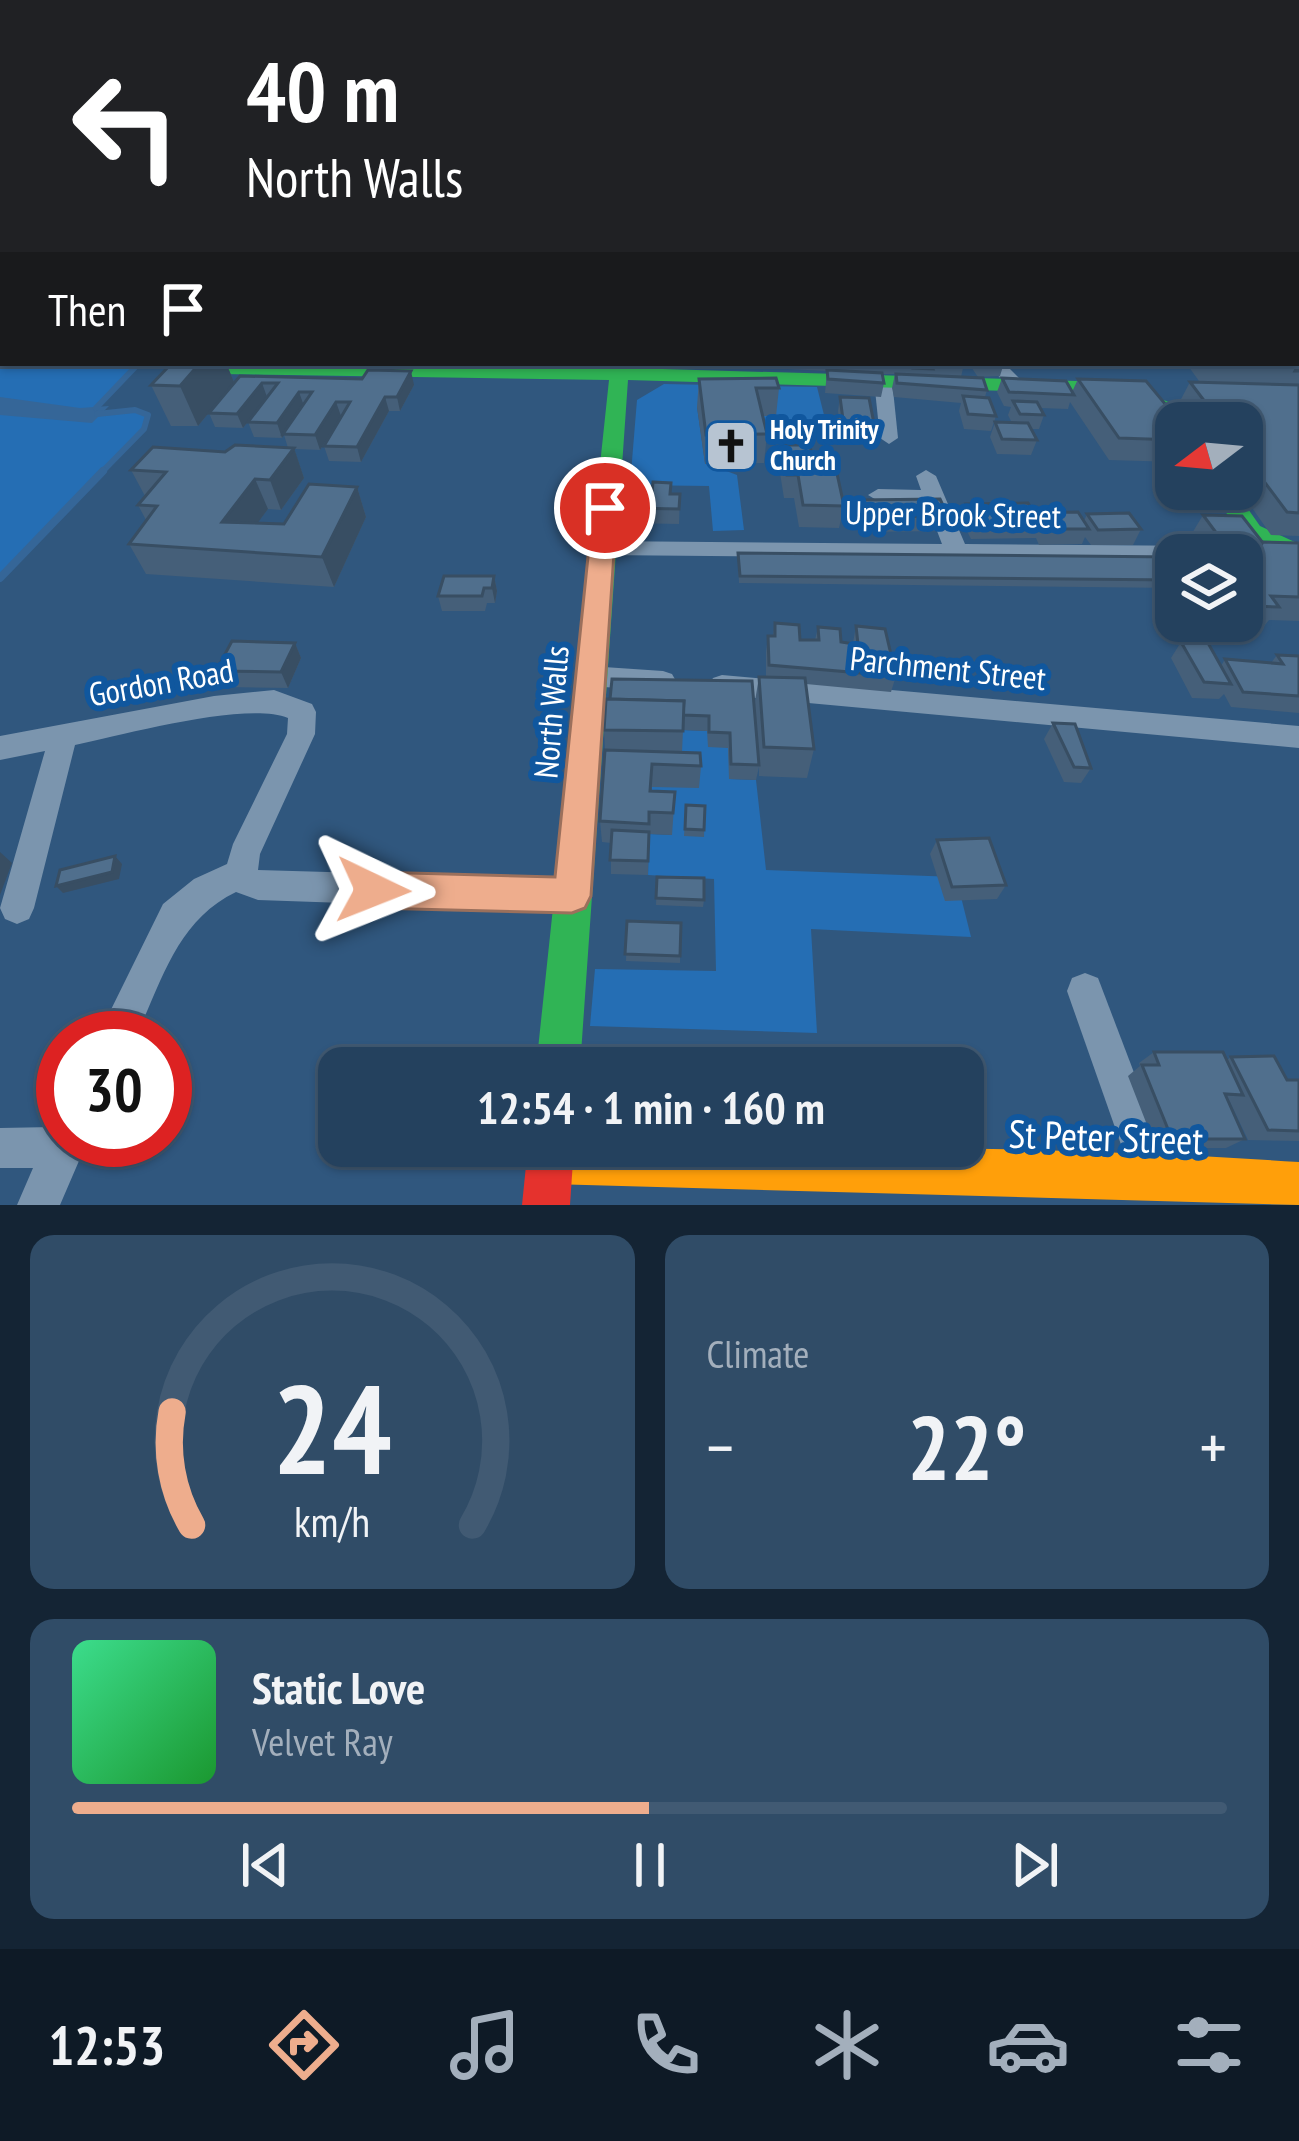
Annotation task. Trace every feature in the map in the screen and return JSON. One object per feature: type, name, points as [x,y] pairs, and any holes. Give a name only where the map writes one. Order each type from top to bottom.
[{"type":"street","points":[[997,366],[1017,386]]},
{"type":"street","points":[[218,368],[620,368],[677,374],[1111,388],[1155,406]]},
{"type":"street","name":"North Walls","points":[[560,1047],[589,676],[620,368]]},
{"type":"street","points":[[1146,370],[1165,402]]},
{"type":"street","points":[[883,380],[889,438]]},
{"type":"street","points":[[878,495],[929,486],[956,550]]},
{"type":"street","points":[[1236,510],[1265,542]]},
{"type":"street","name":"Upper Brook Street","points":[[601,548],[1250,552],[1265,542],[1299,554]]},
{"type":"street","name":"Parchment Street","points":[[589,676],[804,690],[1299,737]]},
{"type":"street","name":"Gordon Road","points":[[0,748],[274,700],[302,712],[302,734],[244,854],[242,874]]},
{"type":"street","points":[[17,908],[63,736]]},
{"type":"street","points":[[129,1011],[175,916],[206,890],[242,874],[248,883],[258,885],[572,896]]},
{"type":"street","points":[[1085,991],[1153,1177]]},
{"type":"street","points":[[0,1148],[36,1146]]},
{"type":"street","points":[[38,1205],[55,1167]]},
{"type":"street","points":[[546,1205],[549,1167]]},
{"type":"street","name":"St Peter Street","points":[[891,1167],[1299,1186]]},
{"type":"shaded area","points":[[0,366],[136,366],[91,413],[135,410],[148,415],[144,429],[0,578]]},
{"type":"shaded area","points":[[664,384],[817,387],[828,431],[756,429],[753,416],[775,416],[772,406],[697,407],[705,463],[737,475],[744,530],[713,531],[709,486],[630,485],[637,400]]},
{"type":"shaded area","points":[[0,397],[80,408],[109,406],[92,423],[0,415]]},
{"type":"shaded area","points":[[655,729],[707,731],[728,748],[730,779],[756,780],[766,870],[956,877],[971,937],[811,929],[817,1033],[590,1026],[595,969],[716,971],[714,879],[648,875],[649,834],[672,835],[650,813],[652,787],[699,787]]},
{"type":"building","points":[[169,366],[197,366],[180,386],[151,385]]},
{"type":"building","points":[[368,370],[411,371],[397,397],[385,397],[357,447],[324,446],[350,402],[336,402],[315,435],[283,434],[312,392],[299,392],[277,423],[248,422],[278,383],[262,383],[237,414],[209,413],[240,376],[362,379]]},
{"type":"building","points":[[827,370],[882,373],[884,383],[828,379]]},
{"type":"building","points":[[896,374],[983,378],[987,390],[897,383]]},
{"type":"building","points":[[776,378],[779,388],[756,388],[767,434],[706,435],[699,379]]},
{"type":"building","points":[[1002,378],[1066,381],[1074,395],[1009,392]]},
{"type":"building","points":[[1078,379],[1146,381],[1164,402],[1155,402],[1155,439],[1119,438]]},
{"type":"building","points":[[1190,382],[1299,385],[1299,513],[1287,512],[1263,480],[1263,402],[1205,402]]},
{"type":"building","points":[[963,396],[989,398],[996,416],[968,414]]},
{"type":"building","points":[[840,397],[869,398],[875,429],[844,427]]},
{"type":"building","points":[[1013,401],[1037,402],[1044,415],[1020,414]]},
{"type":"building","points":[[995,422],[1028,423],[1037,440],[1002,439]]},
{"type":"building","points":[[235,445],[294,448],[270,480],[255,479],[222,522],[284,524],[309,484],[357,487],[322,557],[129,544],[157,506],[138,505],[166,472],[131,470],[153,447],[225,452]]},
{"type":"building","points":[[782,445],[810,445],[814,469],[836,469],[844,506],[803,505],[798,475],[787,475]]},
{"type":"building","points":[[653,482],[671,483],[670,494],[680,494],[679,509],[628,508],[630,493],[652,493]]},
{"type":"building","points":[[940,499],[948,516],[863,517],[858,500]]},
{"type":"building","points":[[1028,503],[1034,513],[1078,512],[1089,529],[1046,529],[1042,523],[976,524],[966,504]]},
{"type":"building","points":[[1129,513],[1141,529],[1098,530],[1087,514]]},
{"type":"building","points":[[1203,515],[1242,516],[1256,534],[1217,534]]},
{"type":"building","points":[[1263,542],[1299,543],[1299,597],[1271,596],[1279,607],[1263,606]]},
{"type":"building","points":[[738,553],[1155,557],[1155,580],[740,576]]},
{"type":"building","points":[[444,576],[494,576],[492,588],[484,588],[482,596],[438,596]]},
{"type":"building","points":[[775,623],[799,625],[800,640],[819,640],[818,627],[840,629],[841,642],[854,644],[858,644],[856,626],[885,629],[896,676],[769,665],[768,636],[775,636]]},
{"type":"building","points":[[232,641],[295,643],[281,672],[216,671]]},
{"type":"building","points":[[1181,642],[1208,643],[1231,684],[1204,682]]},
{"type":"building","points":[[1277,655],[1299,656],[1299,696],[1243,692],[1225,659],[1283,664]]},
{"type":"building","points":[[759,677],[805,678],[814,749],[764,747]]},
{"type":"building","points":[[612,679],[752,681],[759,765],[731,764],[730,733],[709,732],[709,716],[683,715],[684,701],[610,699]]},
{"type":"building","points":[[606,699],[684,701],[683,731],[604,730]]},
{"type":"building","points":[[1053,723],[1075,724],[1091,768],[1074,767]]},
{"type":"building","points":[[605,750],[700,753],[701,766],[652,764],[650,791],[675,792],[673,813],[649,812],[649,824],[600,821]]},
{"type":"building","points":[[686,805],[705,806],[704,830],[685,829]]},
{"type":"building","points":[[612,830],[649,832],[648,861],[610,860]]},
{"type":"building","points":[[989,838],[1006,885],[952,887],[937,840]]},
{"type":"building","points":[[115,856],[112,872],[56,886],[60,870]]},
{"type":"building","points":[[657,877],[704,878],[704,900],[656,898]]},
{"type":"building","points":[[627,921],[681,923],[680,956],[625,954]]},
{"type":"building","points":[[1154,1052],[1223,1052],[1243,1095],[1225,1094],[1245,1139],[1172,1139],[1142,1065],[1159,1065]]},
{"type":"building","points":[[1274,1056],[1287,1080],[1299,1080],[1299,1131],[1268,1130],[1231,1057]]},
{"type":"waterway","points":[[96,408],[136,366]]},
{"type":"waterway","points":[[97,414],[135,410],[148,415],[144,429],[100,474]]},
{"type":"waterway","points":[[0,578],[103,471]]},
{"type":"traffic: fast","points":[[560,1047],[620,366]]},
{"type":"traffic: fast","points":[[218,368],[821,377],[1111,388],[1158,402]]},
{"type":"traffic: fast","points":[[1236,510],[1251,531],[1299,554]]},
{"type":"traffic: slow","points":[[814,1167],[1123,1174],[1299,1186]]},
{"type":"traffic: jam","points":[[546,1205],[549,1167]]},
{"type":"place","name":"Holy Trinity Church","points":[[731,446]]},
{"type":"route","points":[[373,890],[572,896],[605,508]]}]
